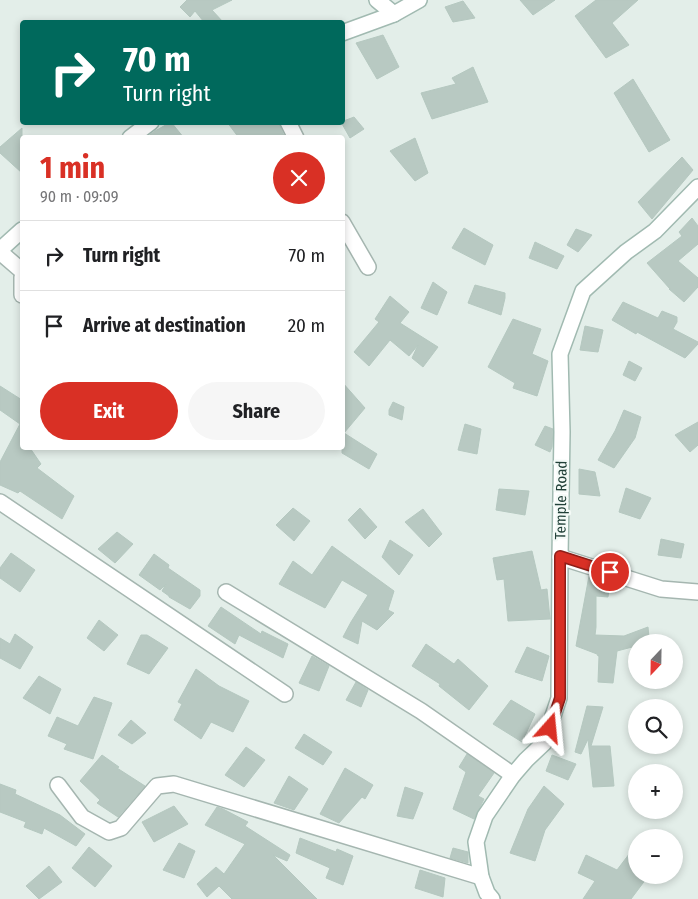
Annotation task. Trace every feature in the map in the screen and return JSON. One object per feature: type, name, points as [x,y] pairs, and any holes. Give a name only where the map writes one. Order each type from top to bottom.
[{"type":"street","points":[[377,0],[394,14]]},
{"type":"street","points":[[345,31],[394,14],[420,0]]},
{"type":"street","points":[[135,135],[147,125]]},
{"type":"street","name":"Temple Road","points":[[488,897],[481,877],[476,842],[485,816],[513,774],[544,743],[560,698],[562,432],[560,354],[583,291],[626,252],[655,231],[698,187]]},
{"type":"street","points":[[345,227],[368,267]]},
{"type":"street","points":[[20,232],[0,251],[20,269]]},
{"type":"street","points":[[0,502],[285,694]]},
{"type":"street","points":[[560,556],[661,588],[698,592]]},
{"type":"street","points":[[226,592],[421,711],[513,774]]},
{"type":"street","points":[[58,785],[82,817],[109,832],[121,828],[157,786],[174,784],[481,877]]},
{"type":"building","points":[[187,0],[232,0],[212,10],[221,20],[202,20],[195,11],[190,17],[180,7]]},
{"type":"building","points":[[520,0],[555,0],[533,15]]},
{"type":"building","points":[[596,0],[638,0],[612,23],[629,45],[606,58],[575,16]]},
{"type":"building","points":[[463,1],[475,18],[453,22],[445,7]]},
{"type":"building","points":[[383,35],[399,67],[377,79],[356,43]]},
{"type":"building","points":[[473,67],[488,102],[432,119],[421,93],[456,84],[452,78]]},
{"type":"building","points":[[633,79],[670,140],[649,152],[614,93]]},
{"type":"building","points":[[354,117],[364,129],[350,138],[343,125],[345,125],[345,120]]},
{"type":"building","points":[[166,125],[173,125],[182,135],[150,135]]},
{"type":"building","points":[[229,125],[279,125],[284,135],[237,135]]},
{"type":"building","points":[[22,128],[22,135],[20,135],[20,171],[0,153],[0,147]]},
{"type":"building","points":[[415,138],[428,173],[415,181],[390,151]]},
{"type":"building","points":[[682,157],[693,170],[652,219],[638,202]]},
{"type":"building","points":[[692,218],[698,226],[698,244],[678,261],[698,278],[698,287],[684,302],[669,289],[647,263],[682,236],[679,232]]},
{"type":"building","points":[[464,228],[493,245],[485,265],[452,248]]},
{"type":"building","points":[[576,229],[592,235],[578,252],[567,245]]},
{"type":"building","points":[[535,242],[564,256],[557,269],[529,258]]},
{"type":"building","points":[[433,282],[447,292],[437,315],[421,308]]},
{"type":"building","points":[[475,285],[505,293],[501,315],[468,303]]},
{"type":"building","points":[[390,296],[409,312],[400,323],[438,347],[423,367],[412,358],[418,345],[409,356],[390,340],[369,366],[354,352],[379,322],[375,319]]},
{"type":"building","points":[[623,302],[658,318],[662,311],[677,317],[677,322],[673,329],[698,342],[698,344],[685,358],[637,332],[636,334],[612,320]]},
{"type":"building","points":[[513,319],[541,329],[532,354],[548,361],[537,396],[513,388],[515,383],[488,367]]},
{"type":"building","points":[[585,326],[603,330],[598,352],[580,350]]},
{"type":"building","points":[[629,361],[642,368],[635,381],[623,375]]},
{"type":"building","points":[[345,385],[365,408],[345,432]]},
{"type":"building","points":[[0,386],[20,399],[20,424],[0,410]]},
{"type":"building","points":[[393,402],[404,407],[402,420],[389,415]]},
{"type":"building","points":[[624,410],[641,417],[635,438],[614,468],[598,460],[615,431]]},
{"type":"building","points":[[698,422],[698,445],[690,452],[675,435]]},
{"type":"building","points":[[20,424],[20,450],[31,450],[41,464],[37,468],[74,496],[62,519],[20,491],[18,493],[0,485],[0,462]]},
{"type":"building","points":[[465,424],[481,429],[477,454],[458,450]]},
{"type":"building","points":[[545,426],[553,429],[550,452],[535,445]]},
{"type":"building","points":[[345,434],[377,454],[369,469],[342,453],[342,450],[345,450]]},
{"type":"building","points":[[579,469],[595,472],[600,496],[579,494]]},
{"type":"building","points":[[626,488],[651,498],[640,519],[619,512]]},
{"type":"building","points":[[499,489],[529,491],[525,515],[496,510]]},
{"type":"building","points":[[293,508],[310,521],[294,541],[276,525]]},
{"type":"building","points":[[360,508],[377,527],[365,539],[348,520]]},
{"type":"building","points":[[423,509],[442,534],[429,547],[405,522]]},
{"type":"building","points":[[117,532],[133,544],[115,563],[98,549]]},
{"type":"building","points":[[661,539],[684,544],[681,558],[658,555]]},
{"type":"building","points":[[390,540],[413,555],[399,575],[382,557]]},
{"type":"building","points":[[332,546],[394,591],[388,610],[394,613],[377,630],[362,621],[358,644],[343,637],[368,595],[342,580],[325,608],[279,584],[293,561],[312,575]]},
{"type":"building","points":[[532,551],[541,590],[547,589],[550,619],[508,621],[504,579],[497,580],[493,558]]},
{"type":"building","points":[[11,553],[35,570],[20,592],[0,578],[0,568]]},
{"type":"building","points":[[154,554],[169,565],[168,568],[200,590],[200,596],[190,609],[162,591],[166,584],[160,590],[139,575]]},
{"type":"building","points":[[589,576],[610,583],[608,597],[596,596],[595,635],[628,634],[628,648],[617,651],[613,683],[598,682],[599,656],[576,646]]},
{"type":"building","points":[[221,607],[261,634],[262,631],[288,644],[283,658],[239,635],[235,644],[208,626]]},
{"type":"building","points":[[99,620],[118,635],[104,651],[87,638]]},
{"type":"building","points":[[648,627],[649,634],[629,634]]},
{"type":"building","points":[[15,634],[33,647],[20,669],[0,658],[0,638],[10,644]]},
{"type":"building","points":[[141,635],[147,635],[168,648],[149,674],[127,664]]},
{"type":"building","points":[[426,644],[454,664],[458,659],[488,686],[469,710],[439,686],[440,684],[412,666]]},
{"type":"building","points":[[527,647],[549,656],[542,681],[515,672]]},
{"type":"building","points":[[312,656],[329,666],[319,691],[299,683]]},
{"type":"building","points":[[196,669],[219,686],[249,701],[233,732],[211,722],[201,739],[174,720],[182,704],[178,702]]},
{"type":"building","points":[[39,676],[61,689],[50,714],[23,698]]},
{"type":"building","points":[[356,682],[368,690],[361,707],[346,700]]},
{"type":"building","points":[[94,697],[112,703],[93,759],[64,749],[67,744],[48,736],[57,717],[78,726]]},
{"type":"building","points":[[511,700],[535,714],[522,742],[493,724]]},
{"type":"building","points":[[587,706],[603,707],[591,746],[610,746],[614,786],[593,787],[588,739],[581,754],[575,752]]},
{"type":"building","points":[[131,720],[146,733],[132,744],[118,735]]},
{"type":"building","points":[[304,734],[332,752],[323,765],[295,748]]},
{"type":"building","points":[[246,747],[265,760],[244,787],[225,775]]},
{"type":"building","points":[[467,754],[494,773],[478,796],[484,799],[474,819],[453,809],[466,772],[459,767]]},
{"type":"building","points":[[102,755],[119,767],[117,768],[145,786],[118,817],[97,803],[100,800],[80,781]]},
{"type":"building","points":[[552,755],[576,764],[568,780],[546,771]]},
{"type":"building","points":[[345,768],[373,785],[365,799],[362,797],[339,823],[320,814]]},
{"type":"building","points":[[289,776],[308,789],[294,810],[274,803]]},
{"type":"building","points":[[0,784],[16,790],[15,794],[60,815],[85,834],[76,846],[44,828],[42,834],[24,827],[26,822],[0,812]]},
{"type":"building","points":[[544,786],[564,804],[545,830],[535,861],[510,853],[528,809]]},
{"type":"building","points":[[405,787],[423,793],[413,819],[397,816]]},
{"type":"building","points":[[174,806],[188,824],[154,842],[142,822]]},
{"type":"building","points":[[217,807],[248,822],[245,826],[290,855],[287,861],[273,855],[317,899],[232,899],[219,886],[207,897],[197,884],[216,867],[224,874],[245,844],[205,825]]},
{"type":"building","points":[[300,838],[336,852],[337,849],[353,856],[343,885],[326,878],[330,868],[296,853]]},
{"type":"building","points":[[179,843],[195,851],[184,878],[163,870]]},
{"type":"building","points":[[89,847],[112,866],[95,887],[72,868]]},
{"type":"building","points":[[453,848],[468,852],[468,863],[450,858]]},
{"type":"building","points":[[586,855],[617,870],[628,856],[628,884],[642,884],[631,899],[583,899],[595,881],[578,873]]},
{"type":"building","points":[[49,866],[62,882],[39,899],[26,886]]},
{"type":"building","points":[[420,870],[445,878],[443,897],[415,888]]},
{"type":"route","points":[[550,728],[560,698],[560,556],[610,572]]}]
